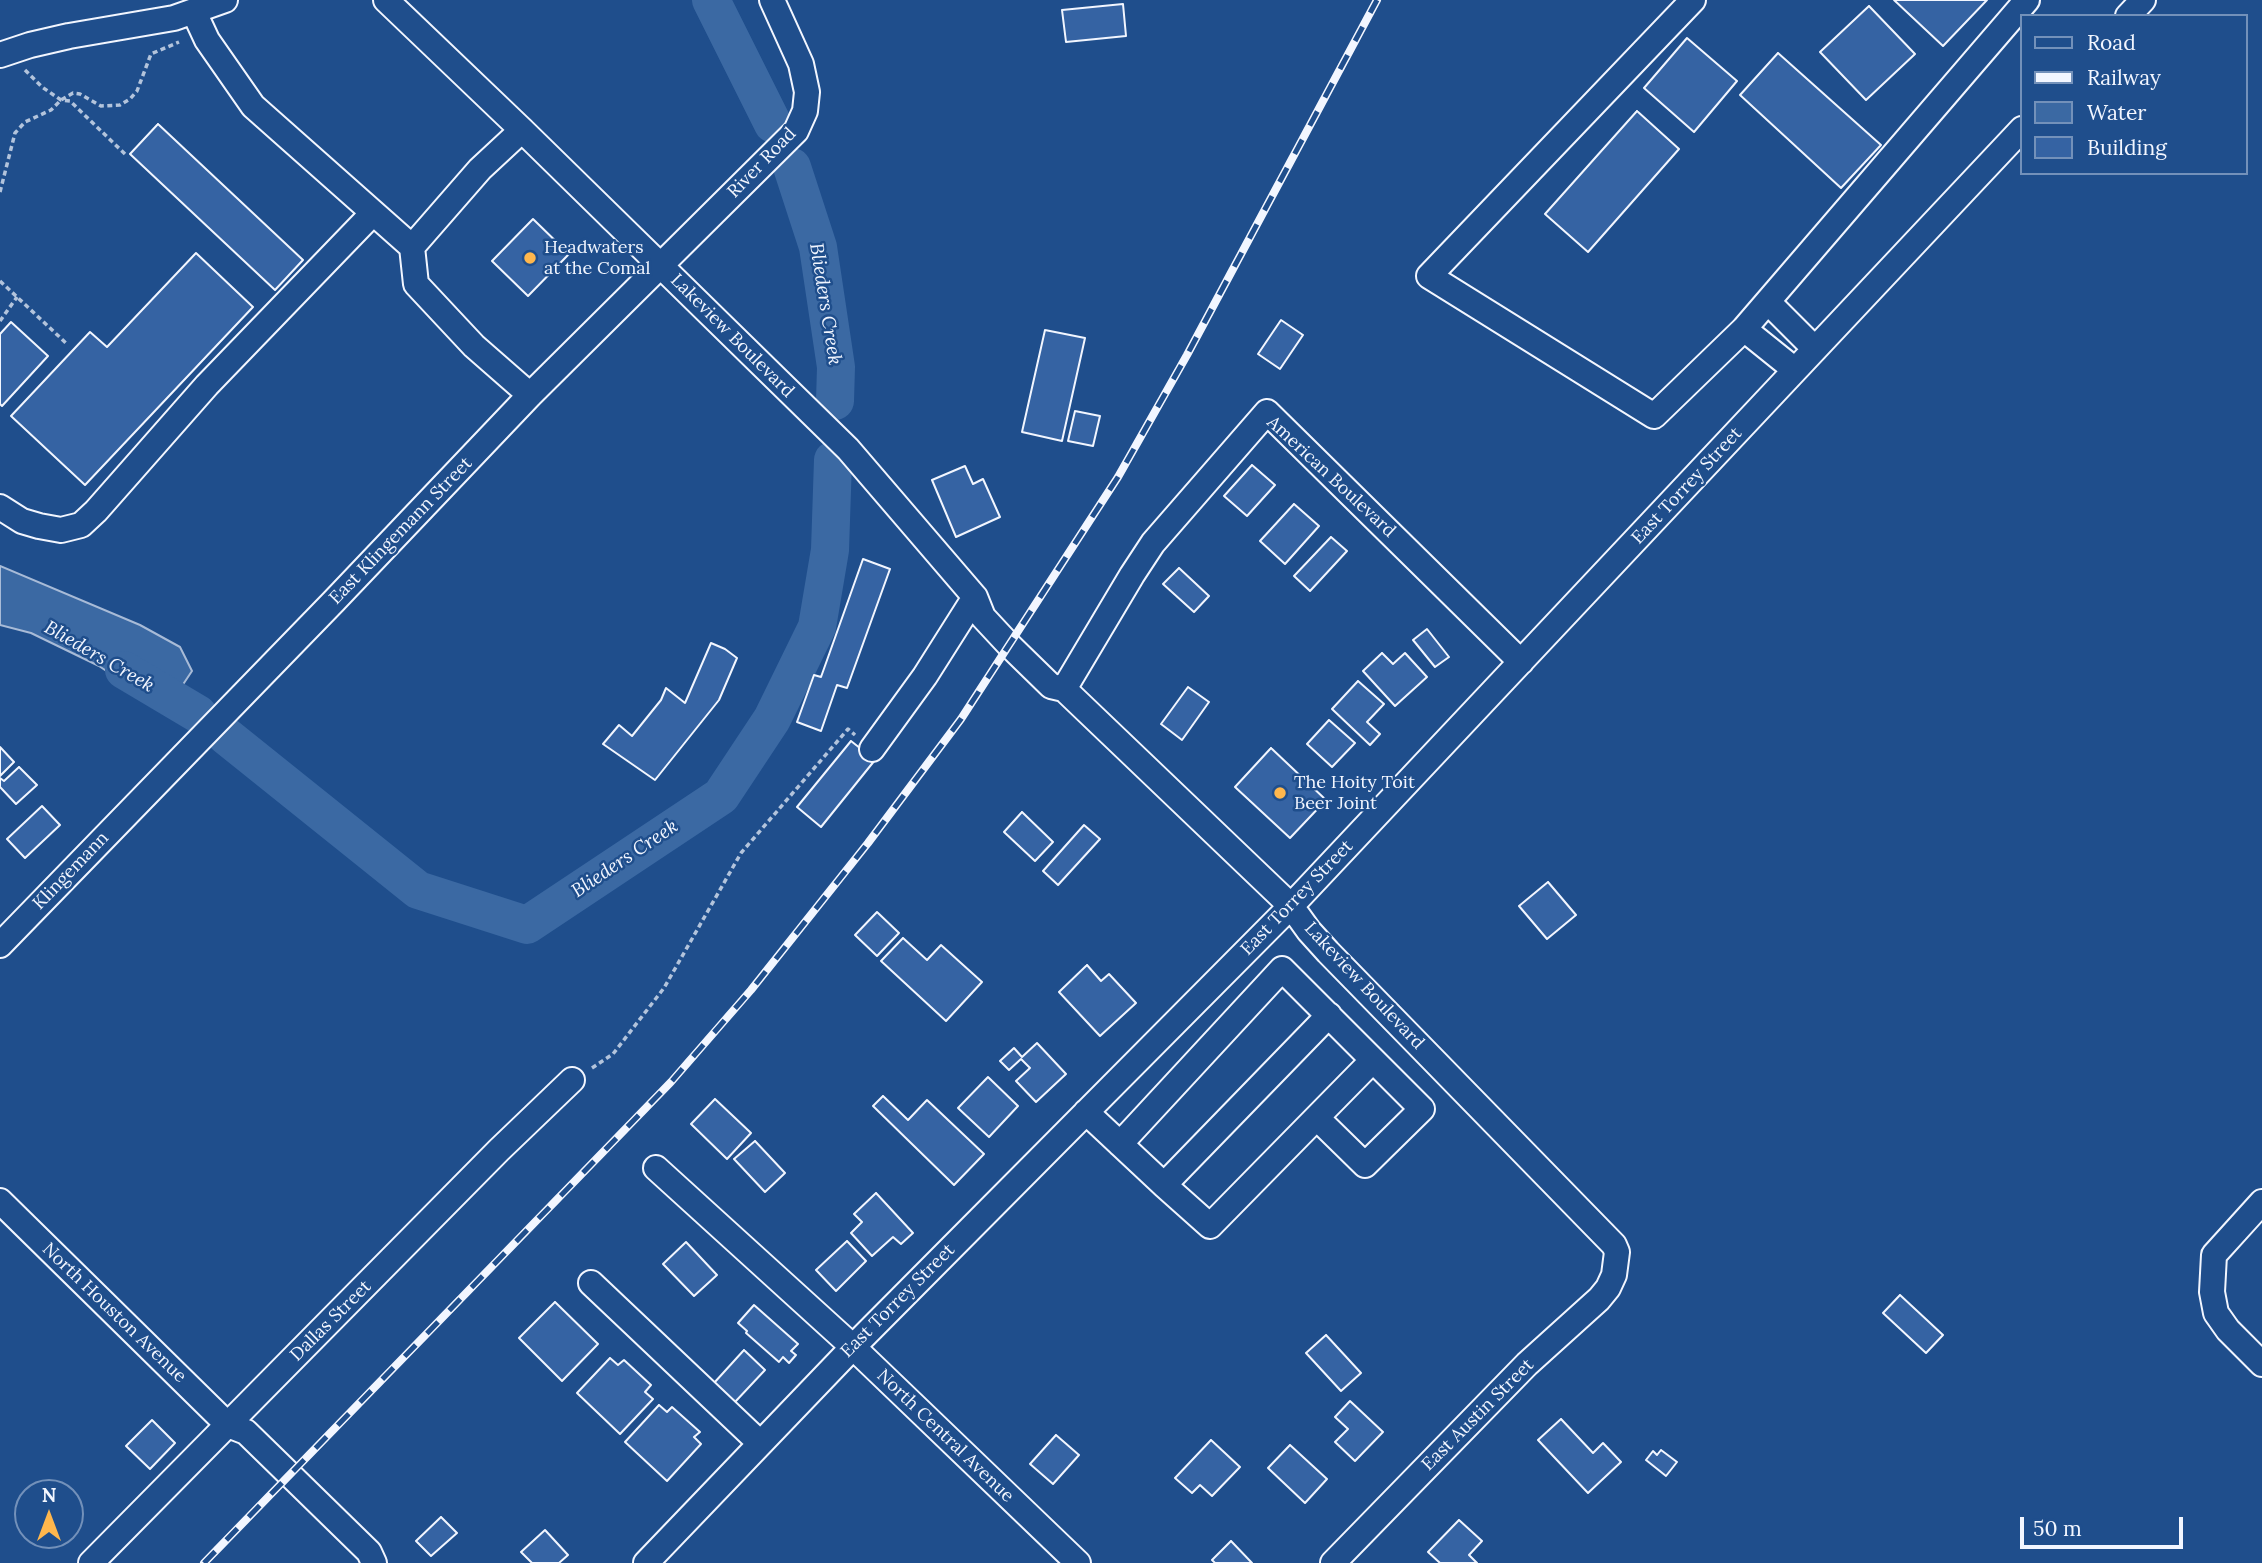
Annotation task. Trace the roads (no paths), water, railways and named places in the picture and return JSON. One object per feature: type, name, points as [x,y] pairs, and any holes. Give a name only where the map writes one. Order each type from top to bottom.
[{"type":"street","points":[[4,54],[69,36],[199,22],[225,0]]},
{"type":"street","name":"Lakeview Boulevard","points":[[386,0],[860,462],[975,597],[982,617],[1051,685],[1064,690],[1291,906],[1328,952],[1614,1245],[1617,1252],[1616,1265]]},
{"type":"street","name":"River Road","points":[[660,265],[796,131],[805,111],[807,92],[801,64],[772,0]]},
{"type":"street","points":[[1693,0],[1429,276],[1654,416],[1744,329],[2027,0]]},
{"type":"street","points":[[2130,14],[2143,0]]},
{"type":"street","points":[[199,22],[254,106],[412,247],[416,284],[474,346],[530,395]]},
{"type":"street","points":[[412,247],[480,169],[522,130]]},
{"type":"street","name":"East Torrey Street","points":[[646,1563],[852,1347],[1291,906],[2021,130]]},
{"type":"street","points":[[0,507],[22,521],[39,527],[61,530],[81,525],[207,385],[373,213]]},
{"type":"street","name":"East Klingemann Street","points":[[142,797],[530,395],[660,265]]},
{"type":"street","points":[[1768,302],[1815,349]]},
{"type":"street","points":[[1744,329],[1795,370]]},
{"type":"street","name":"American Boulevard","points":[[1064,690],[1153,543],[1267,412],[1521,662]]},
{"type":"street","points":[[872,749],[925,676],[975,597]]},
{"type":"street","name":"Klingemann","points":[[0,945],[142,797]]},
{"type":"street","points":[[1120,1144],[1282,969],[1422,1108],[1365,1166],[1317,1118]]},
{"type":"street","points":[[1164,1185],[1329,1016]]},
{"type":"street","points":[[1086,1112],[1210,1226],[1373,1060]]},
{"type":"street","name":"Dallas Street","points":[[91,1563],[499,1150],[572,1080]]},
{"type":"street","name":"North Central Avenue","points":[[656,1168],[852,1347],[1078,1563]]},
{"type":"street","name":"North Houston Avenue","points":[[0,1201],[228,1425],[246,1432],[369,1552],[374,1563]]},
{"type":"street","points":[[2262,1202],[2214,1255],[2212,1292],[2216,1313],[2228,1330],[2262,1364]]},
{"type":"street","name":"East Austin Street","points":[[1333,1563],[1527,1364],[1599,1298],[1608,1288],[1616,1265]]},
{"type":"street","points":[[591,1283],[760,1443]]},
{"type":"street","name":"North Houston Avenue","points":[[228,1425],[234,1441],[360,1563]]},
{"type":"water","points":[[0,566],[140,625],[180,647],[192,671],[182,686],[157,705],[99,666],[31,633],[0,625]]},
{"type":"waterway","name":"Blieders Creek","points":[[711,0],[773,124]]},
{"type":"waterway","name":"Blieders Creek","points":[[792,167],[818,247],[836,367],[835,401]]},
{"type":"waterway","name":"Blieders Creek","points":[[226,736],[418,890],[527,925],[721,796],[772,719],[817,627],[830,550],[833,460]]},
{"type":"waterway","name":"Blieders Creek","points":[[124,670],[198,714]]},
{"type":"railway","points":[[204,1563],[671,1082],[751,990],[868,843],[961,719],[1118,477],[1187,355],[1377,0]]},
{"type":"place","name":"Headwaters at the Comal","points":[[530,258]]},
{"type":"place","name":"The Hoity Toit Beer Joint","points":[[1280,793]]}]
